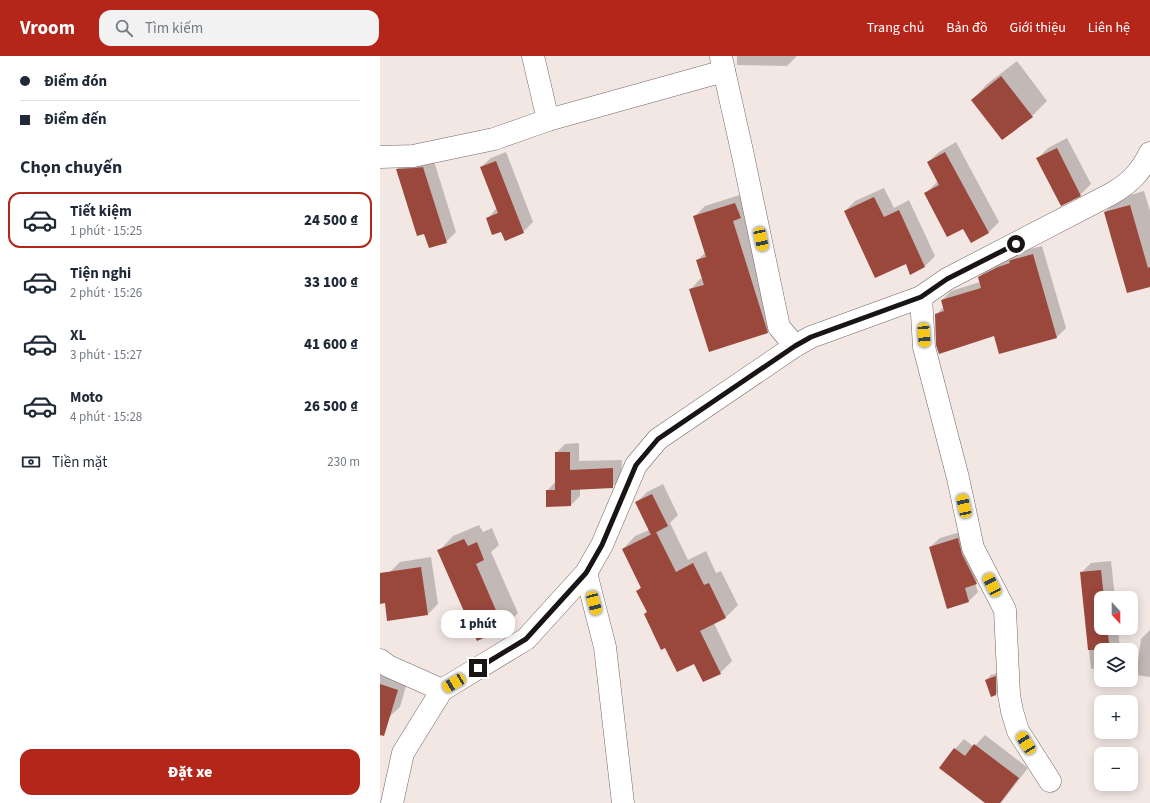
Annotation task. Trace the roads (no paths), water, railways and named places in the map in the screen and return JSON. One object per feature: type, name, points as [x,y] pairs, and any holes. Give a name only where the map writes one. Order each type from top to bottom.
[{"type":"street","points":[[533,56],[548,120]]},
{"type":"street","points":[[380,157],[413,156],[494,139],[722,63],[779,327],[795,346]]},
{"type":"street","points":[[392,803],[403,753],[442,690],[526,639],[586,573],[602,545],[636,465],[658,439],[795,346],[811,337],[921,297],[947,279],[1126,185],[1138,174],[1150,153]]},
{"type":"street","points":[[921,297],[924,347],[958,478],[973,548],[1005,610],[1009,695],[1012,710],[1018,731],[1050,781]]},
{"type":"street","points":[[586,573],[606,647],[623,803]]},
{"type":"street","points":[[380,660],[388,666],[442,690]]}]
